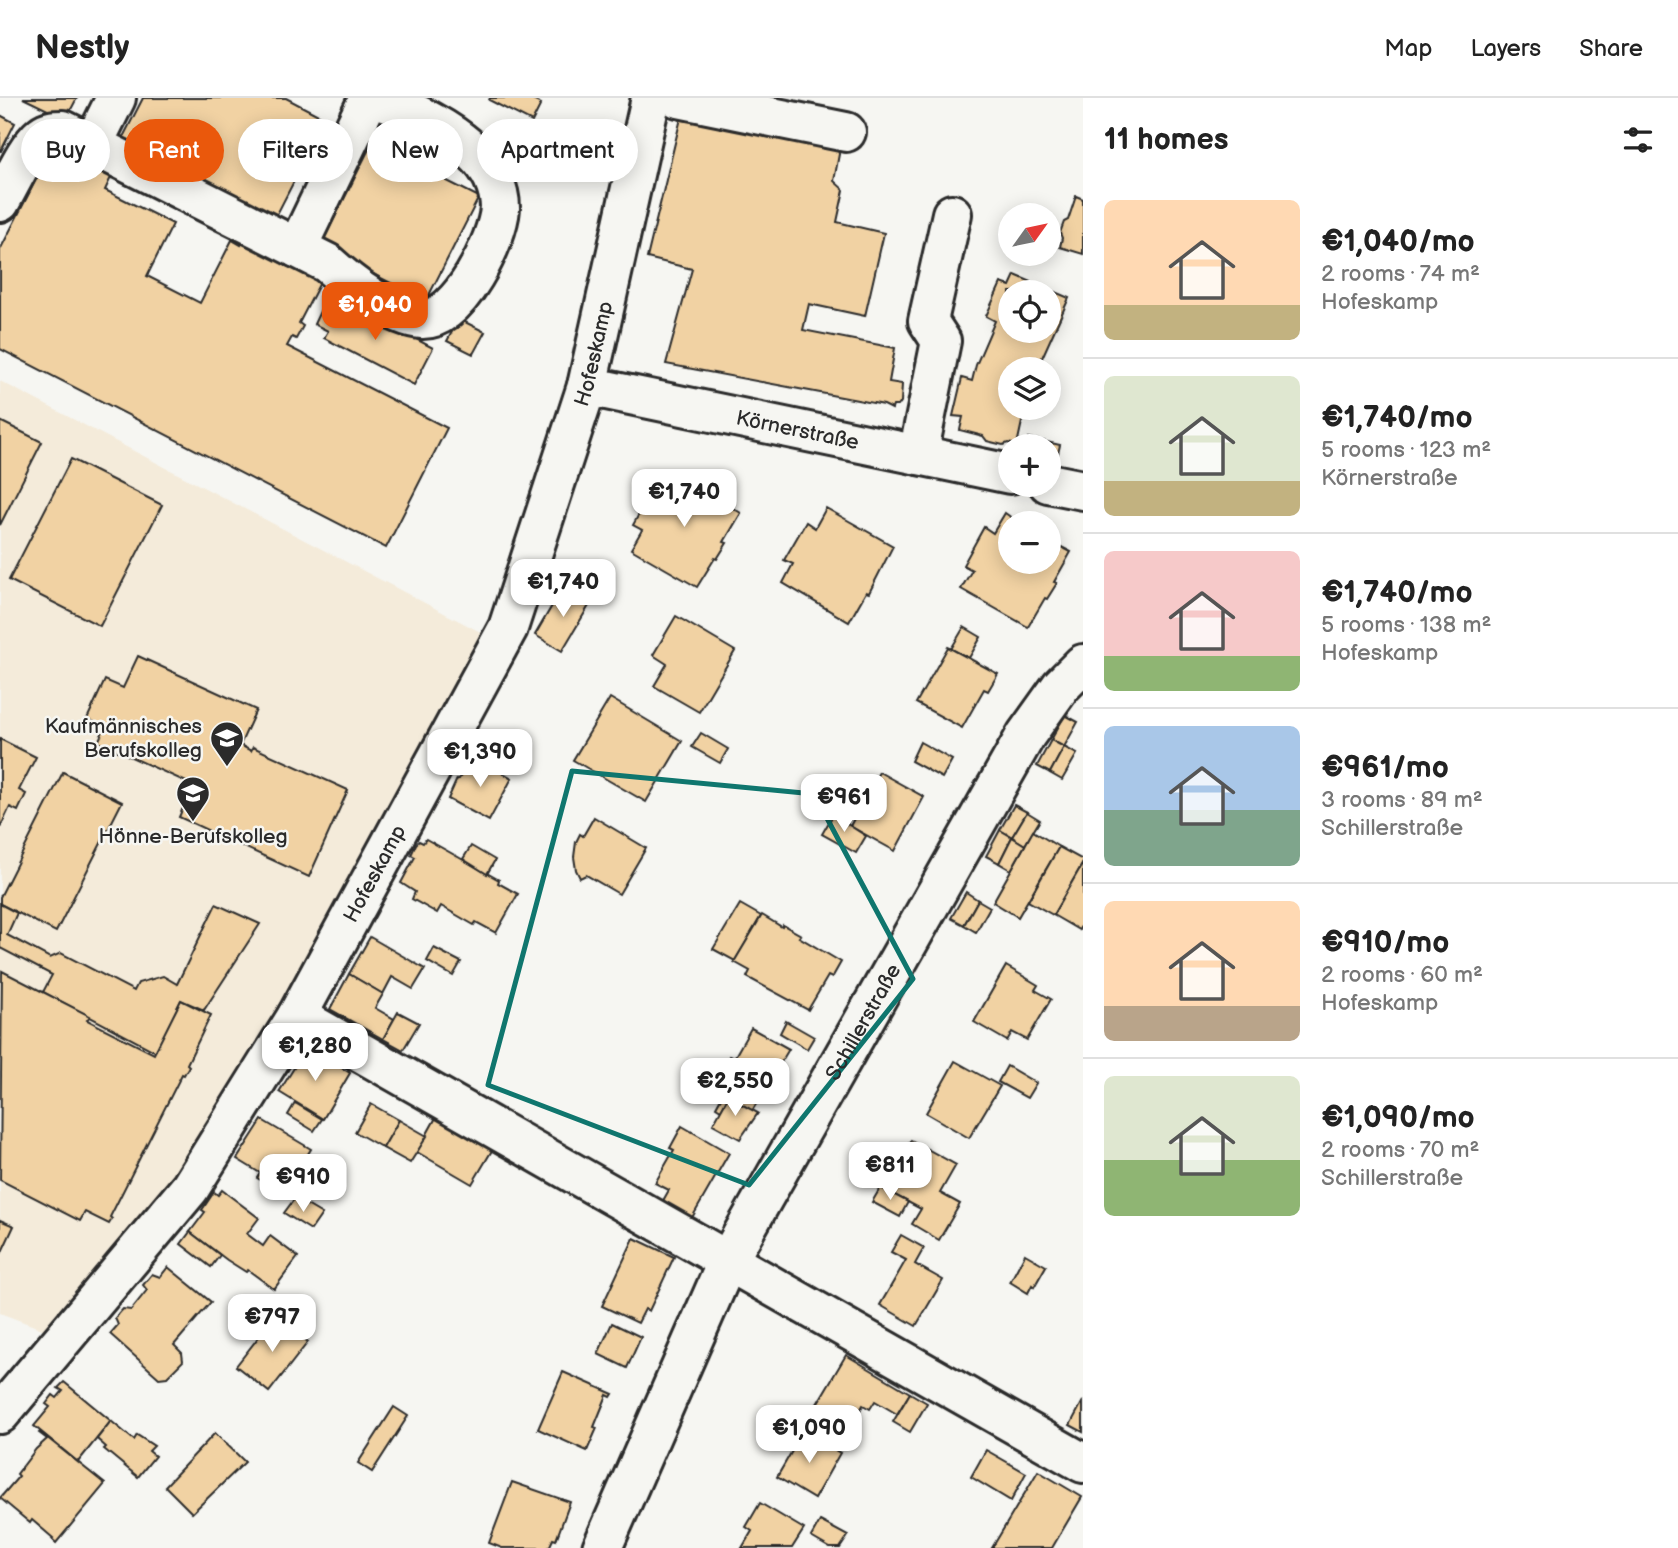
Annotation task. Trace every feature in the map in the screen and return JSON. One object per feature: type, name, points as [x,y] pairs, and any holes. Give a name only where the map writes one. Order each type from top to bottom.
[{"type":"street","points":[[106,119],[116,98]]},
{"type":"street","points":[[297,248],[369,98]]},
{"type":"street","points":[[110,155],[327,263],[352,287],[405,315],[424,319],[436,317],[451,308],[464,293],[495,232],[500,209],[499,192],[492,176],[472,148],[399,106],[377,98]]},
{"type":"street","name":"Hofeskamp","points":[[0,1414],[190,1188],[298,1016],[508,628],[587,386],[651,98]]},
{"type":"street","points":[[678,98],[846,132]]},
{"type":"street","points":[[0,202],[21,166]]},
{"type":"street","points":[[918,455],[941,341],[928,321],[952,214]]},
{"type":"street","name":"Körnerstraße","points":[[587,386],[998,472]]},
{"type":"street","points":[[1061,486],[1083,490]]},
{"type":"street","name":"Schillerstraße","points":[[602,1548],[728,1260],[1026,735],[1061,687],[1083,664]]},
{"type":"street","points":[[298,1016],[1083,1463]]},
{"type":"highlighted area","points":[[572,771],[814,794],[913,979],[749,1185],[488,1085]]},
{"type":"shaded area","name":"Hönne-Berufskolleg","points":[[0,381],[488,636],[284,1010],[175,1183],[50,1332],[0,1313]]},
{"type":"building","points":[[23,98],[77,98],[66,119]]},
{"type":"building","points":[[143,98],[286,98],[326,119],[238,119],[238,182],[294,182],[273,222],[196,182],[224,182],[224,119],[132,119]]},
{"type":"building","points":[[529,98],[541,104],[534,119],[526,119],[489,100]]},
{"type":"building","points":[[682,114],[838,149],[834,181],[844,190],[837,222],[884,233],[865,316],[809,304],[803,330],[895,348],[889,382],[902,384],[901,402],[898,406],[893,406],[892,409],[884,405],[666,364],[692,269],[647,258]]},
{"type":"building","points":[[0,115],[15,123],[1,151],[0,151]]},
{"type":"building","points":[[367,153],[367,182],[449,182],[479,197],[426,301],[320,247]]},
{"type":"building","points":[[35,182],[109,182],[105,190],[173,224],[147,276],[200,303],[232,240],[241,245],[247,233],[325,273],[299,323],[303,326],[296,339],[292,337],[287,346],[447,428],[386,548],[0,349],[0,250]]},
{"type":"building","points":[[1076,196],[1083,199],[1083,254],[1061,247],[1061,230],[1064,222],[1068,220]]},
{"type":"building","points":[[1015,275],[1027,280],[1013,280]]},
{"type":"building","points":[[998,290],[998,343],[1049,343],[1042,357],[998,357],[998,420],[1022,420],[1019,434],[998,434],[998,444],[987,441],[983,436],[960,430],[963,417],[953,416],[962,378],[972,381],[995,321],[986,316]]},
{"type":"building","points":[[1061,295],[1069,298],[1061,316]]},
{"type":"building","points":[[344,301],[433,348],[414,385],[324,338],[328,331],[314,324],[321,309],[336,316]]},
{"type":"building","points":[[459,319],[485,332],[473,354],[447,341]]},
{"type":"building","points":[[0,421],[42,442],[0,525]]},
{"type":"building","points":[[71,459],[162,505],[100,626],[9,580]]},
{"type":"building","points":[[675,473],[741,513],[724,542],[727,543],[697,587],[631,549],[642,530],[633,525],[654,487],[664,493]]},
{"type":"building","points":[[826,508],[893,546],[869,593],[866,592],[849,622],[783,583],[793,564],[784,560],[806,522],[815,528]]},
{"type":"building","points":[[998,525],[998,574],[1059,574],[1054,582],[1057,583],[1028,627],[961,589],[972,570],[963,565],[984,527],[993,533]]},
{"type":"building","points":[[1061,547],[1071,552],[1061,570]]},
{"type":"building","points":[[563,587],[590,604],[562,651],[535,635]]},
{"type":"building","points":[[676,616],[735,651],[699,712],[654,686],[667,664],[653,655]]},
{"type":"building","points":[[964,627],[981,637],[969,658],[951,649]]},
{"type":"building","points":[[948,647],[998,674],[988,691],[984,689],[962,728],[916,703]]},
{"type":"building","name":"Kaufmännisches Berufskolleg","points":[[138,656],[256,710],[240,745],[251,751],[253,747],[348,790],[309,877],[179,817],[193,785],[98,742],[105,727],[87,719],[105,680],[123,688]]},
{"type":"building","points":[[610,698],[682,741],[646,802],[573,760]]},
{"type":"building","points":[[1065,715],[1078,722],[1064,747],[1051,740]]},
{"type":"building","points":[[701,733],[728,749],[720,763],[692,747]]},
{"type":"building","points":[[0,739],[36,757],[19,790],[26,794],[18,811],[10,807],[0,828]]},
{"type":"building","points":[[1051,740],[1064,747],[1050,773],[1037,766]]},
{"type":"building","points":[[920,742],[952,760],[942,778],[911,761]]},
{"type":"building","points":[[1064,747],[1077,754],[1062,780],[1050,773]]},
{"type":"building","points":[[472,756],[512,778],[489,821],[448,799]]},
{"type":"building","points":[[63,772],[122,802],[56,932],[0,904],[0,897]]},
{"type":"building","points":[[879,772],[924,797],[895,851],[850,826]]},
{"type":"building","points":[[1014,805],[1027,812],[1012,837],[1000,830]]},
{"type":"building","points":[[1027,812],[1040,820],[1025,845],[1012,837]]},
{"type":"building","points":[[833,815],[866,836],[856,853],[822,834]]},
{"type":"building","points":[[594,817],[646,848],[619,894],[586,875],[580,878],[576,870],[576,842],[580,834],[583,836]]},
{"type":"building","points":[[1000,830],[1012,837],[999,863],[986,856]]},
{"type":"building","points":[[1033,831],[1059,847],[1018,917],[993,902]]},
{"type":"building","points":[[1012,837],[1025,845],[1011,870],[999,863]]},
{"type":"building","points":[[426,839],[499,880],[498,883],[518,894],[496,933],[476,922],[474,925],[441,906],[437,913],[412,899],[415,892],[401,883],[415,857],[411,855],[416,844],[419,841],[423,843]]},
{"type":"building","points":[[471,846],[495,860],[487,874],[463,859]]},
{"type":"building","points":[[1059,847],[1083,860],[1083,863],[1053,915],[1028,901]]},
{"type":"building","points":[[1083,863],[1083,922],[1079,930],[1053,915]]},
{"type":"building","points":[[966,892],[978,900],[964,925],[951,918]]},
{"type":"building","points":[[978,900],[990,907],[976,932],[964,925]]},
{"type":"building","points":[[0,904],[17,913],[7,935],[50,958],[61,953],[134,991],[138,983],[163,976],[177,984],[216,904],[260,924],[204,1010],[181,1000],[156,1052],[43,992],[52,975],[0,948]]},
{"type":"building","points":[[740,904],[761,916],[735,961],[713,949]]},
{"type":"building","points":[[762,915],[801,935],[799,937],[841,962],[832,978],[828,976],[808,1010],[747,977],[750,971],[734,962]]},
{"type":"building","points":[[370,937],[425,969],[413,989],[392,977],[383,994],[349,974]]},
{"type":"building","points":[[434,948],[461,962],[453,976],[427,961]]},
{"type":"building","points":[[1006,966],[1038,985],[1035,990],[1051,999],[1027,1040],[1012,1032],[1007,1041],[974,1022]]},
{"type":"building","points":[[2,971],[90,1016],[87,1020],[154,1054],[181,1000],[211,1015],[187,1064],[189,1066],[184,1075],[182,1074],[110,1217],[112,1219],[109,1224],[85,1212],[80,1221],[0,1180]]},
{"type":"building","points":[[349,974],[383,994],[375,1008],[394,1019],[383,1039],[330,1009]]},
{"type":"building","points":[[398,1012],[419,1023],[403,1050],[383,1039]]},
{"type":"building","points":[[786,1021],[814,1037],[807,1049],[780,1033]]},
{"type":"building","points":[[751,1028],[789,1049],[752,1111],[728,1097],[721,1110],[716,1107],[728,1085],[717,1078],[729,1056],[734,1058]]},
{"type":"building","points":[[307,1047],[350,1073],[323,1119],[279,1092]]},
{"type":"building","points":[[955,1061],[1000,1086],[969,1138],[926,1113]]},
{"type":"building","points":[[1007,1066],[1036,1083],[1027,1098],[998,1082]]},
{"type":"building","points":[[728,1097],[758,1113],[740,1139],[713,1124]]},
{"type":"building","points":[[295,1103],[322,1119],[314,1131],[288,1115]]},
{"type":"building","points":[[371,1104],[399,1120],[383,1148],[355,1132]]},
{"type":"building","points":[[438,1114],[494,1147],[472,1184],[417,1152]]},
{"type":"building","points":[[262,1120],[311,1149],[286,1190],[279,1185],[276,1189],[257,1178],[260,1173],[237,1159]]},
{"type":"building","points":[[399,1120],[427,1136],[410,1163],[383,1148]]},
{"type":"building","points":[[682,1126],[729,1153],[689,1223],[660,1206],[669,1190],[655,1183],[674,1150],[670,1148]]},
{"type":"building","points":[[911,1140],[956,1165],[940,1193],[960,1204],[939,1240],[912,1224],[921,1209],[883,1189]]},
{"type":"building","points":[[882,1185],[885,1186],[883,1189],[908,1202],[900,1217],[872,1202]]},
{"type":"building","points":[[222,1190],[259,1218],[247,1234],[263,1246],[270,1236],[298,1257],[274,1289],[248,1270],[246,1272],[227,1260],[190,1232],[205,1212],[202,1210],[214,1192],[218,1195]]},
{"type":"building","points":[[295,1198],[322,1214],[311,1230],[284,1213]]},
{"type":"building","points":[[0,1220],[14,1226],[0,1256]]},
{"type":"building","points":[[190,1232],[220,1255],[211,1267],[181,1244]]},
{"type":"building","points":[[901,1235],[924,1248],[915,1264],[943,1280],[916,1326],[880,1305],[906,1260],[891,1252]]},
{"type":"building","points":[[634,1238],[674,1257],[649,1311],[645,1309],[638,1323],[602,1306]]},
{"type":"building","points":[[1025,1254],[1046,1266],[1028,1293],[1010,1282]]},
{"type":"building","points":[[168,1267],[211,1302],[174,1345],[182,1353],[183,1361],[167,1377],[159,1378],[110,1334],[118,1325],[115,1318],[123,1309],[131,1310],[147,1290],[143,1285],[152,1274],[160,1277]]},
{"type":"building","points":[[275,1316],[308,1342],[269,1392],[236,1366]]},
{"type":"building","points":[[612,1323],[641,1337],[627,1368],[598,1354]]},
{"type":"building","points":[[846,1355],[910,1393],[897,1414],[875,1401],[870,1409],[863,1405],[852,1425],[817,1404]]},
{"type":"building","points":[[563,1372],[613,1394],[611,1397],[607,1395],[587,1451],[538,1429]]},
{"type":"building","points":[[64,1382],[111,1421],[78,1462],[34,1426],[50,1407],[46,1404],[53,1395],[57,1398],[63,1391],[58,1388]]},
{"type":"building","points":[[910,1393],[927,1403],[910,1432],[893,1422]]},
{"type":"building","points":[[1083,1401],[1083,1432],[1070,1425]]},
{"type":"building","points":[[394,1407],[408,1416],[372,1472],[358,1463]]},
{"type":"building","points":[[111,1421],[134,1440],[137,1435],[154,1446],[149,1451],[155,1456],[138,1477],[104,1449],[106,1447],[97,1439]]},
{"type":"building","points":[[40,1432],[105,1484],[56,1543],[32,1520],[30,1523],[0,1498],[19,1476],[17,1474],[36,1449],[47,1439]]},
{"type":"building","points":[[803,1432],[840,1453],[814,1499],[777,1477]]},
{"type":"building","points":[[215,1433],[245,1462],[192,1513],[165,1486]]},
{"type":"building","points":[[986,1450],[1026,1473],[1011,1501],[971,1477]]},
{"type":"building","points":[[1038,1471],[1082,1497],[1052,1548],[992,1548]]},
{"type":"building","points":[[512,1482],[570,1502],[556,1540],[553,1539],[549,1548],[502,1548],[489,1543]]},
{"type":"building","points":[[760,1503],[804,1529],[792,1548],[742,1548],[752,1531],[746,1527]]},
{"type":"building","points":[[820,1521],[848,1536],[840,1548],[830,1548],[811,1537]]},
{"type":"place","name":"Kaufmännisches Berufskolleg","points":[[227,768]]},
{"type":"place","name":"Hönne-Berufskolleg","points":[[193,823]]}]
